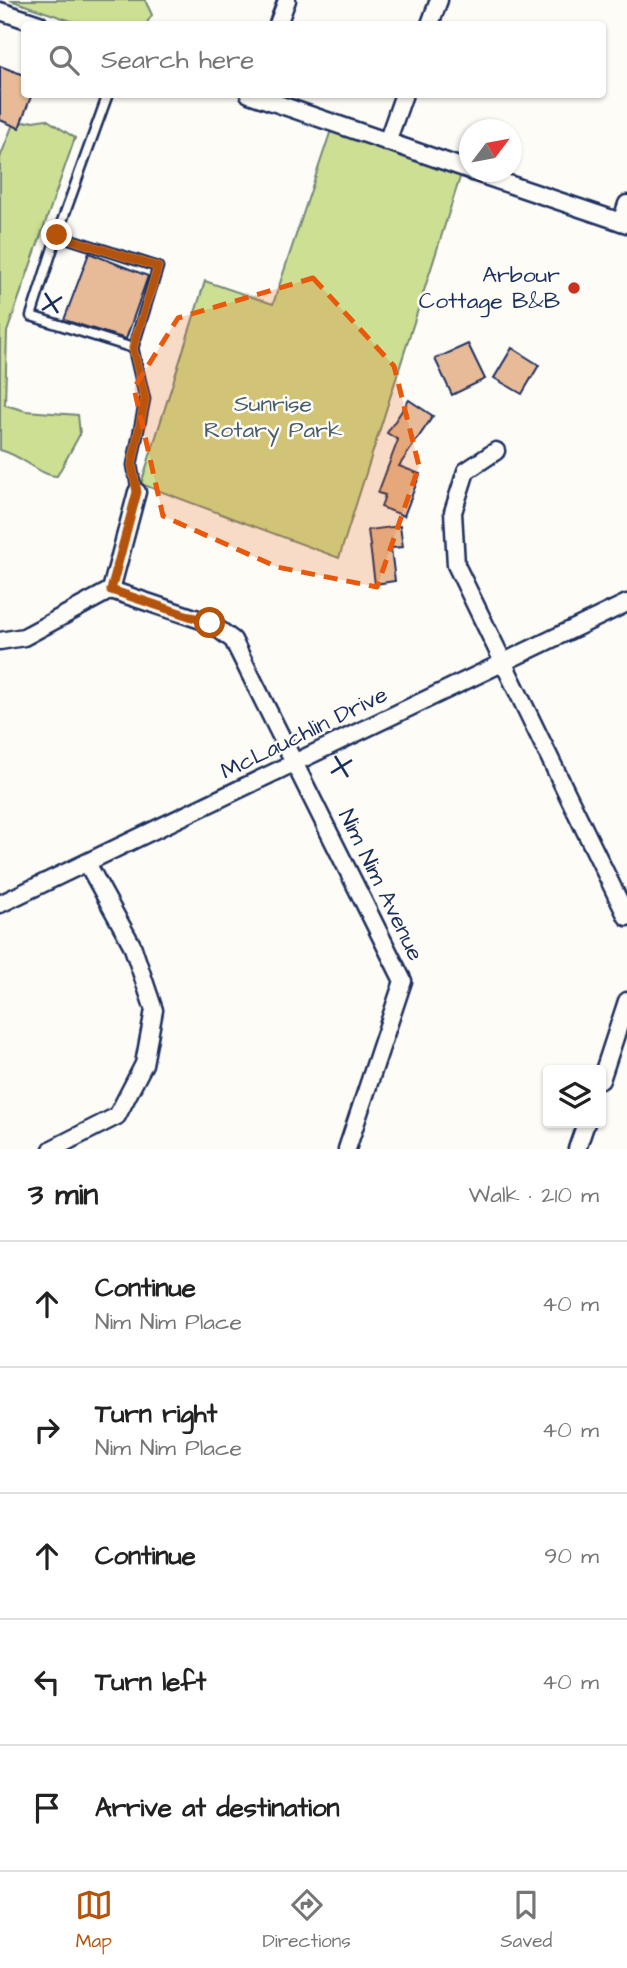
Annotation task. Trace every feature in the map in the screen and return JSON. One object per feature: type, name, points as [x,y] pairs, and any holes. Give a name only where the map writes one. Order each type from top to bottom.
[{"type":"street","points":[[279,21],[287,0]]},
{"type":"street","points":[[431,21],[439,0]]},
{"type":"street","points":[[0,12],[29,21]]},
{"type":"street","points":[[260,98],[459,167]]},
{"type":"street","points":[[387,142],[403,98]]},
{"type":"street","points":[[503,182],[624,223],[627,204]]},
{"type":"street","points":[[496,451],[466,471],[453,512],[456,565],[627,917]]},
{"type":"street","points":[[0,641],[23,637],[111,590],[137,492]]},
{"type":"street","name":"Nim Nim Avenue","points":[[111,590],[210,623],[233,639],[404,981],[347,1149]]},
{"type":"street","name":"McLauchlin Drive","points":[[0,904],[627,603]]},
{"type":"street","points":[[52,1149],[117,1116],[144,1064],[154,1010],[132,945],[86,863]]},
{"type":"street","points":[[606,1065],[627,1002]]},
{"type":"street","points":[[578,1149],[584,1128]]},
{"type":"lane","points":[[107,98],[57,235],[32,316],[133,348]]},
{"type":"lane","points":[[57,235],[158,267],[133,348],[145,399],[132,465],[137,492]]},
{"type":"highlighted area","points":[[313,278],[394,366],[419,466],[377,587],[277,567],[163,516],[134,388],[178,318]]},
{"type":"green space","points":[[10,0],[145,0],[152,15],[148,21],[71,21]]},
{"type":"green space","points":[[46,119],[75,138],[7,332],[5,405],[26,411],[78,415],[80,434],[57,476],[44,473],[0,450],[0,158],[13,124]]},
{"type":"green space","name":"Sunrise Rotary Park","points":[[333,124],[459,167],[459,181],[339,558],[141,484],[205,281],[273,304]]},
{"type":"building","points":[[0,66],[21,74],[21,98],[30,98],[19,128],[0,120]]},
{"type":"building","points":[[89,253],[148,276],[126,339],[64,320]]},
{"type":"building","points":[[468,344],[485,379],[452,395],[435,359]]},
{"type":"building","points":[[512,348],[539,365],[522,394],[494,378]]},
{"type":"building","points":[[409,400],[433,416],[399,466],[420,474],[404,516],[381,507],[385,495],[378,493],[398,440],[387,433]]},
{"type":"building","points":[[400,526],[403,547],[391,548],[395,581],[375,584],[368,530]]},
{"type":"place","name":"Arbour Cottage B&B","points":[[574,288]]},
{"type":"route","points":[[57,235],[158,267],[133,348],[145,399],[132,465],[137,492],[111,590],[210,623]]}]
